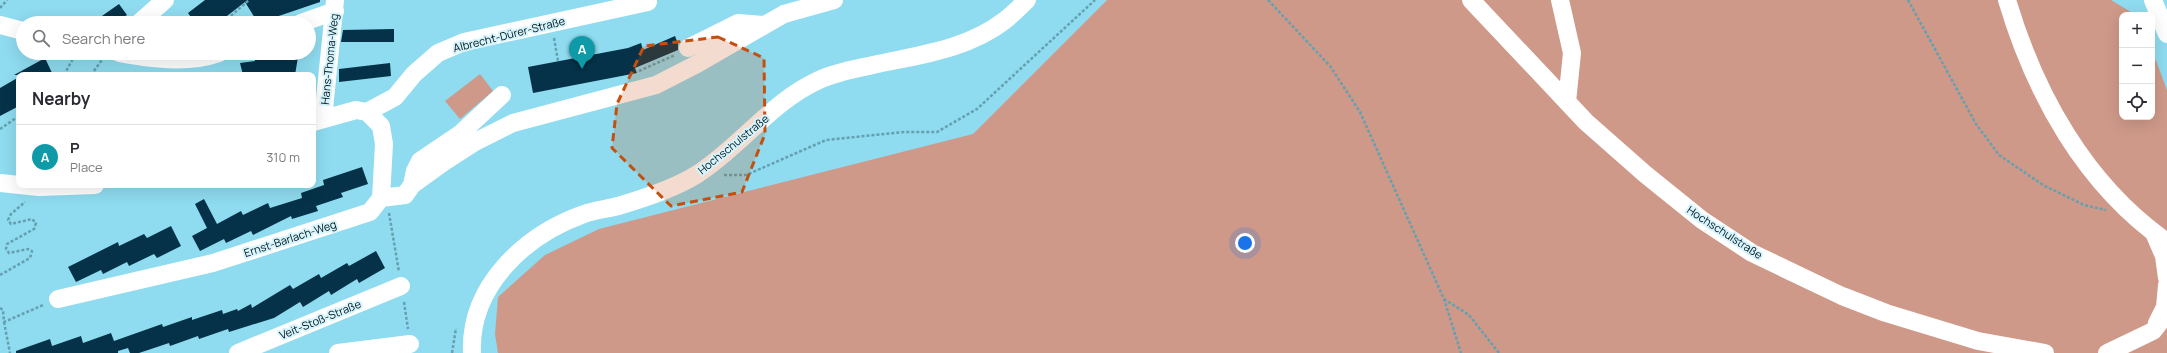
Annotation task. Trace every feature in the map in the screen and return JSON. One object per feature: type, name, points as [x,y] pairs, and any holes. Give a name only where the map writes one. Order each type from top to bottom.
[{"type":"street","points":[[147,16],[165,0]]},
{"type":"street","points":[[318,121],[356,110],[367,112],[381,126],[384,144],[381,198],[405,195],[412,185],[475,142],[513,123],[656,85],[697,64],[784,14],[834,0]]},
{"type":"street","name":"Hochschulstraße","points":[[472,353],[471,336],[478,308],[486,291],[495,278],[519,252],[541,235],[569,220],[657,192],[695,176],[798,91],[815,82],[847,71],[947,49],[974,38],[1003,22],[1027,0]]},
{"type":"street","name":"Hochschulstraße","points":[[1471,0],[1586,122],[1645,174],[1702,220],[1752,253],[1842,296],[1886,313],[1978,341],[2045,353]]},
{"type":"street","points":[[1560,0],[1572,53],[1567,102]]},
{"type":"street","points":[[2006,0],[2022,46],[2042,92],[2074,147],[2094,174],[2126,207],[2160,237],[2167,278]]},
{"type":"street","points":[[2153,0],[2166,30]]},
{"type":"street","name":"Albrecht-Dürer-Straße","points":[[367,112],[395,97],[414,74],[438,53],[464,42],[648,2]]},
{"type":"street","points":[[314,16],[335,5]]},
{"type":"street","name":"Hans-Thoma-Weg","points":[[318,121],[335,5]]},
{"type":"street","points":[[688,48],[738,23],[763,25]]},
{"type":"street","points":[[0,25],[16,29]]},
{"type":"street","points":[[412,185],[415,171],[420,161],[460,134],[502,96]]},
{"type":"street","points":[[0,183],[16,185]]},
{"type":"street","name":"Ernst-Barlach-Weg","points":[[58,299],[213,263],[370,212],[381,198]]},
{"type":"street","points":[[2160,331],[2165,307],[2167,285]]},
{"type":"street","name":"Veit-Stoß-Straße","points":[[238,353],[401,286]]},
{"type":"street","points":[[2107,353],[2160,331],[2167,313]]},
{"type":"street","points":[[338,353],[410,344]]},
{"type":"path","points":[[0,8],[7,0]]},
{"type":"path","points":[[231,16],[249,0]]},
{"type":"path","points":[[695,176],[746,175],[826,140],[904,132],[938,132],[977,109],[1095,0]]},
{"type":"path","points":[[1268,0],[1330,66],[1360,112],[1444,299],[1461,353]]},
{"type":"path","points":[[1908,0],[1976,124],[1999,155],[2043,185],[2084,205],[2102,210],[2126,207]]},
{"type":"path","points":[[551,23],[558,62]]},
{"type":"path","points":[[635,72],[688,48]]},
{"type":"path","points":[[66,72],[72,60]]},
{"type":"path","points":[[93,72],[100,63]]},
{"type":"path","points":[[0,129],[16,118]]},
{"type":"path","points":[[0,275],[30,258],[32,254],[32,251],[28,249],[9,253],[6,249],[7,244],[34,229],[36,223],[32,219],[11,224],[8,220],[11,214],[27,201],[38,188]]},
{"type":"path","points":[[381,198],[388,206],[410,344]]},
{"type":"path","points":[[4,322],[58,299]]},
{"type":"path","points":[[1444,299],[1469,315],[1499,353]]},
{"type":"path","points":[[0,308],[3,310],[10,353]]},
{"type":"highlighted area","points":[[718,37],[764,58],[765,134],[742,192],[671,206],[612,148],[617,104],[644,46]]},
{"type":"shaded area","points":[[1107,0],[2111,0],[2131,12],[2119,12],[2119,120],[2155,120],[2155,58],[2167,90],[2167,353],[498,353],[495,334],[498,297],[545,255],[599,229],[973,134]]},
{"type":"shaded area","points":[[480,74],[493,91],[460,119],[445,101]]},
{"type":"building","points":[[205,0],[320,0],[320,2],[279,16],[254,16],[245,2],[227,16],[190,16],[188,13]]},
{"type":"building","points":[[119,4],[127,15],[126,16],[102,16]]},
{"type":"building","points":[[394,29],[394,42],[341,42],[343,30]]},
{"type":"building","points":[[675,36],[678,44],[678,50],[635,68],[637,73],[533,93],[528,67],[628,48],[641,43],[643,50]]},
{"type":"building","points":[[41,60],[46,60],[52,72],[19,72]]},
{"type":"building","points":[[298,60],[296,72],[242,72],[240,63],[255,61]]},
{"type":"building","points":[[390,63],[391,76],[339,82],[339,69]]},
{"type":"building","points":[[16,79],[16,108],[0,116],[0,88]]},
{"type":"building","points":[[362,167],[368,184],[341,193],[343,197],[316,206],[318,211],[292,219],[291,216],[253,235],[251,231],[226,243],[224,239],[200,251],[192,236],[207,228],[195,204],[204,199],[217,224],[241,211],[243,215],[268,203],[270,208],[302,198],[301,193],[324,185],[323,180]]},
{"type":"building","points":[[171,226],[181,246],[157,258],[154,254],[129,266],[127,262],[103,274],[101,270],[76,282],[68,267],[118,242],[119,246],[144,234],[147,238]]},
{"type":"building","points":[[376,251],[385,268],[359,283],[357,279],[331,295],[329,291],[303,307],[300,302],[274,318],[229,332],[228,329],[199,339],[198,336],[170,346],[169,343],[139,353],[130,353],[128,348],[118,351],[118,353],[16,353],[16,351],[50,339],[52,346],[81,336],[83,343],[111,333],[114,341],[162,324],[163,327],[192,317],[192,320],[222,310],[223,314],[237,309],[238,311],[251,304],[252,308],[290,285],[293,289],[319,274],[321,278],[347,263],[349,266]]},
{"type":"place","name":"P","points":[[582,69]]}]
